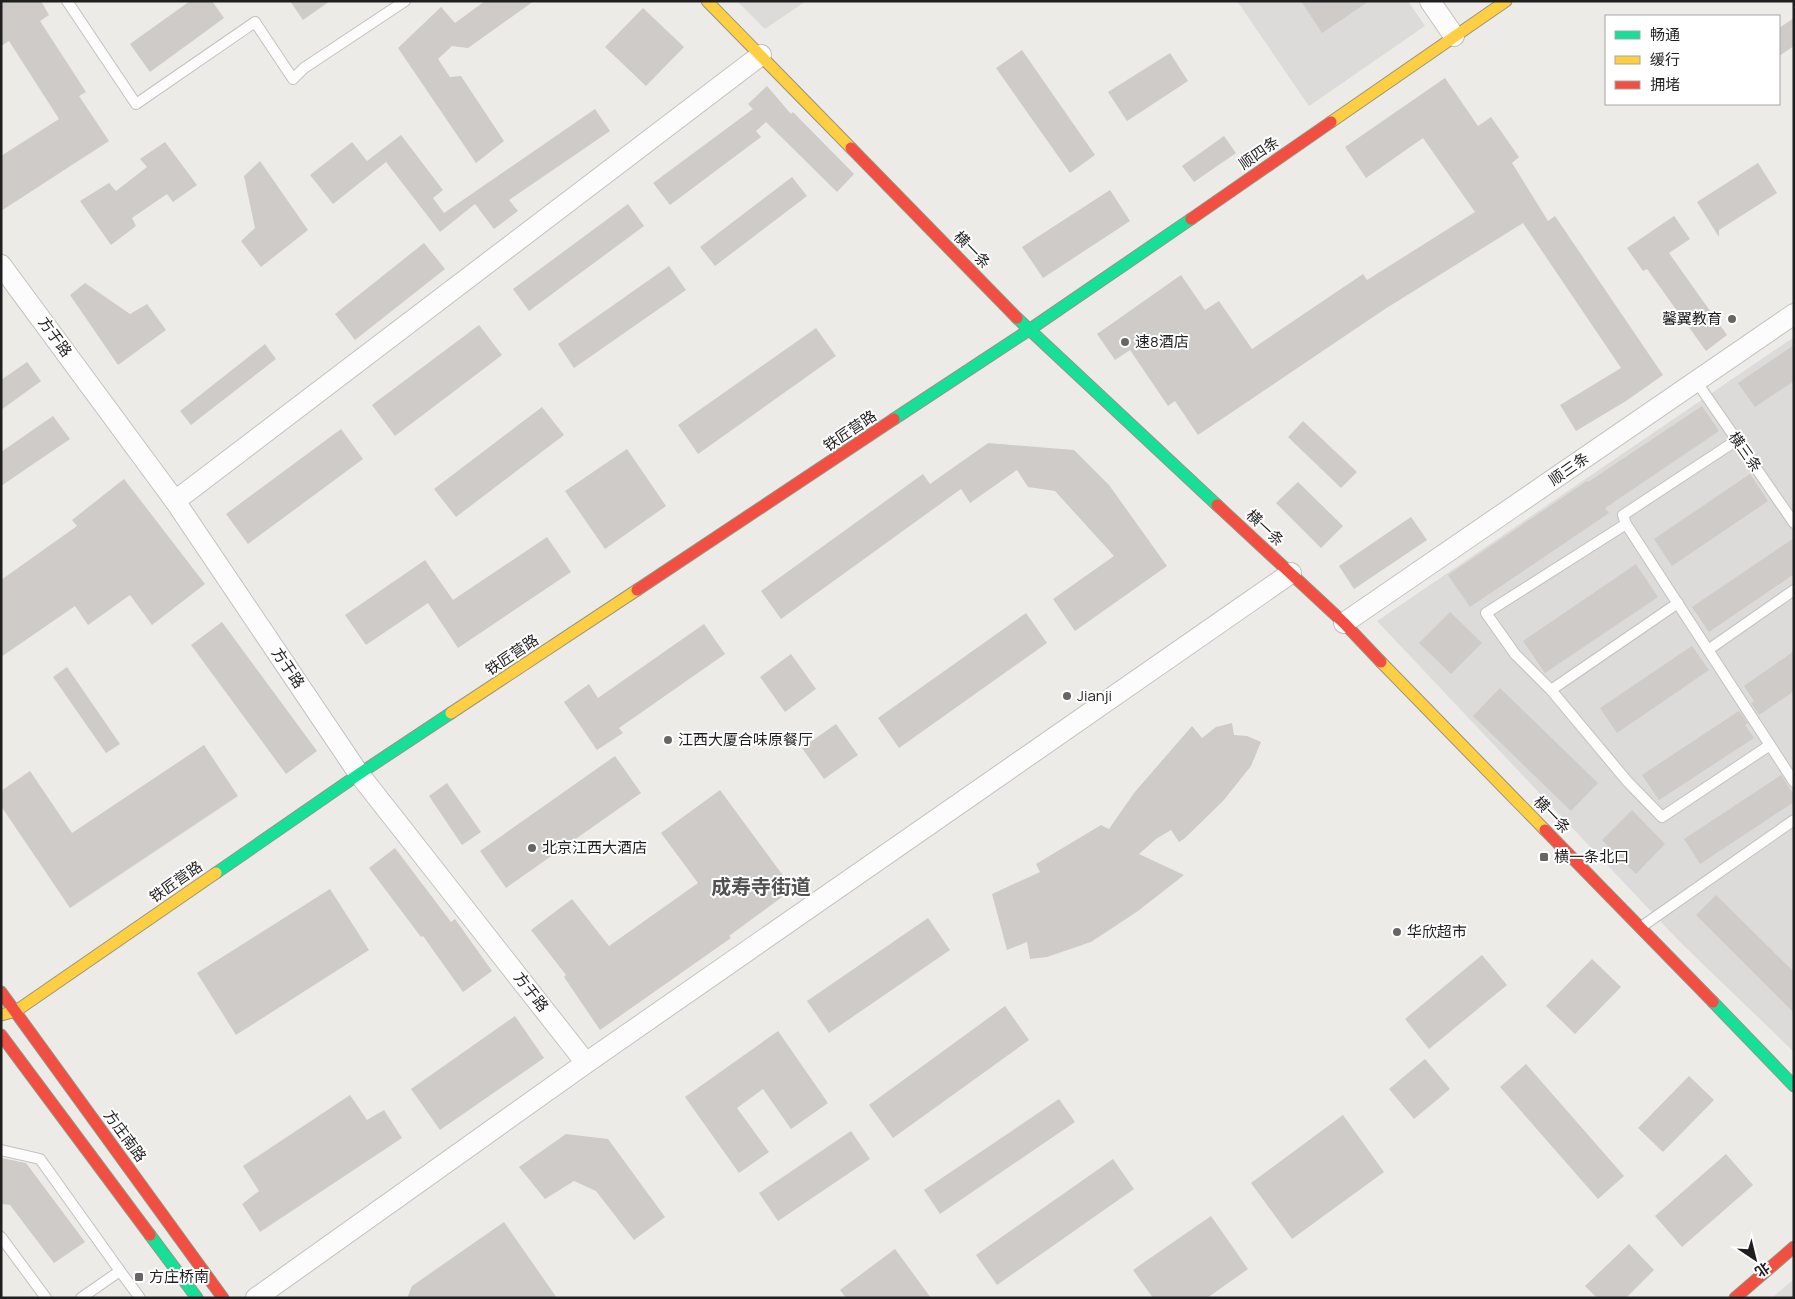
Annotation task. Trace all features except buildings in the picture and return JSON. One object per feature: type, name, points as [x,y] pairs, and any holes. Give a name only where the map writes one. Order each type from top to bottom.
[{"type":"street","name":"横一条","points":[[708,1],[1029,330],[1344,624],[1794,1086]]},
{"type":"street","points":[[1430,1],[1454,36]]},
{"type":"street","name":"顺四条","points":[[1029,330],[1506,1]]},
{"type":"street","points":[[176,501],[761,55]]},
{"type":"street","name":"方于路","points":[[1,265],[176,501],[359,774],[586,1063]]},
{"type":"street","name":"顺三条","points":[[1344,624],[1794,314]]},
{"type":"street","name":"铁匠营路","points":[[16,1011],[359,774],[1029,330]]},
{"type":"street","points":[[256,1298],[586,1063],[1291,573]]},
{"type":"street","name":"方庄南路","points":[[1,992],[223,1298]]},
{"type":"street","points":[[1,1015],[16,1011]]},
{"type":"street","points":[[16,1011],[2,1037],[196,1298]]},
{"type":"street","points":[[1738,1297],[1794,1247]]},
{"type":"lane","points":[[67,1],[136,104],[255,22],[293,78],[304,68],[405,1]]},
{"type":"lane","name":"横三条","points":[[1696,381],[1794,523]]},
{"type":"lane","points":[[1737,440],[1624,515],[1626,524],[1794,782]]},
{"type":"lane","points":[[1626,524],[1486,613],[1515,654],[1552,690],[1627,781],[1662,818],[1770,745]]},
{"type":"lane","points":[[1708,650],[1794,590]]},
{"type":"lane","points":[[1552,690],[1678,603]]},
{"type":"lane","points":[[1640,928],[1794,820]]},
{"type":"lane","points":[[1,1150],[40,1159],[140,1298]]},
{"type":"lane","points":[[1,1237],[46,1298]]},
{"type":"lane","points":[[81,1298],[120,1271]]},
{"type":"shaded area","points":[[737,1],[806,1],[765,29]]},
{"type":"shaded area","points":[[1237,1],[1408,1],[1425,26],[1309,106]]},
{"type":"shaded area","points":[[1794,337],[1794,1052],[1680,942],[1377,621]]},
{"type":"shaded area","points":[[1794,1279],[1794,1298],[1772,1298]]},
{"type":"traffic: fast","points":[[894,419],[1029,330],[1191,219]]},
{"type":"traffic: fast","points":[[1017,318],[1217,505]]},
{"type":"traffic: fast","points":[[216,873],[451,713]]},
{"type":"traffic: fast","points":[[1713,1002],[1794,1086]]},
{"type":"traffic: fast","points":[[150,1235],[197,1298]]},
{"type":"traffic: slow","points":[[707,1],[851,148]]},
{"type":"traffic: slow","points":[[1331,122],[1506,1]]},
{"type":"traffic: slow","points":[[451,713],[637,590]]},
{"type":"traffic: slow","points":[[1381,662],[1545,830]]},
{"type":"traffic: slow","points":[[1,1015],[16,1011],[216,873]]},
{"type":"traffic: jam","points":[[1191,219],[1331,122]]},
{"type":"traffic: jam","points":[[851,148],[1017,318]]},
{"type":"traffic: jam","points":[[637,590],[894,419]]},
{"type":"traffic: jam","points":[[1217,505],[1344,623],[1381,662]]},
{"type":"traffic: jam","points":[[1545,830],[1713,1002]]},
{"type":"traffic: jam","points":[[1,992],[223,1298]]},
{"type":"traffic: jam","points":[[1,1035],[150,1235]]},
{"type":"traffic: jam","points":[[1735,1298],[1794,1247]]},
{"type":"place","name":"馨翼教育","points":[[1732,319]]},
{"type":"place","name":"速8酒店","points":[[1125,342]]},
{"type":"place","name":"Jianji","points":[[1067,696]]},
{"type":"place","name":"江西大厦合味原餐厅","points":[[668,740]]},
{"type":"place","name":"北京江西大酒店","points":[[532,848]]},
{"type":"place","name":"横一条北口","points":[[1544,857]]},
{"type":"place","name":"华欣超市","points":[[1397,932]]},
{"type":"place","name":"方庄桥南","points":[[139,1277]]},
{"type":"district","name":"成寿寺街道","points":[[761,887]]}]
